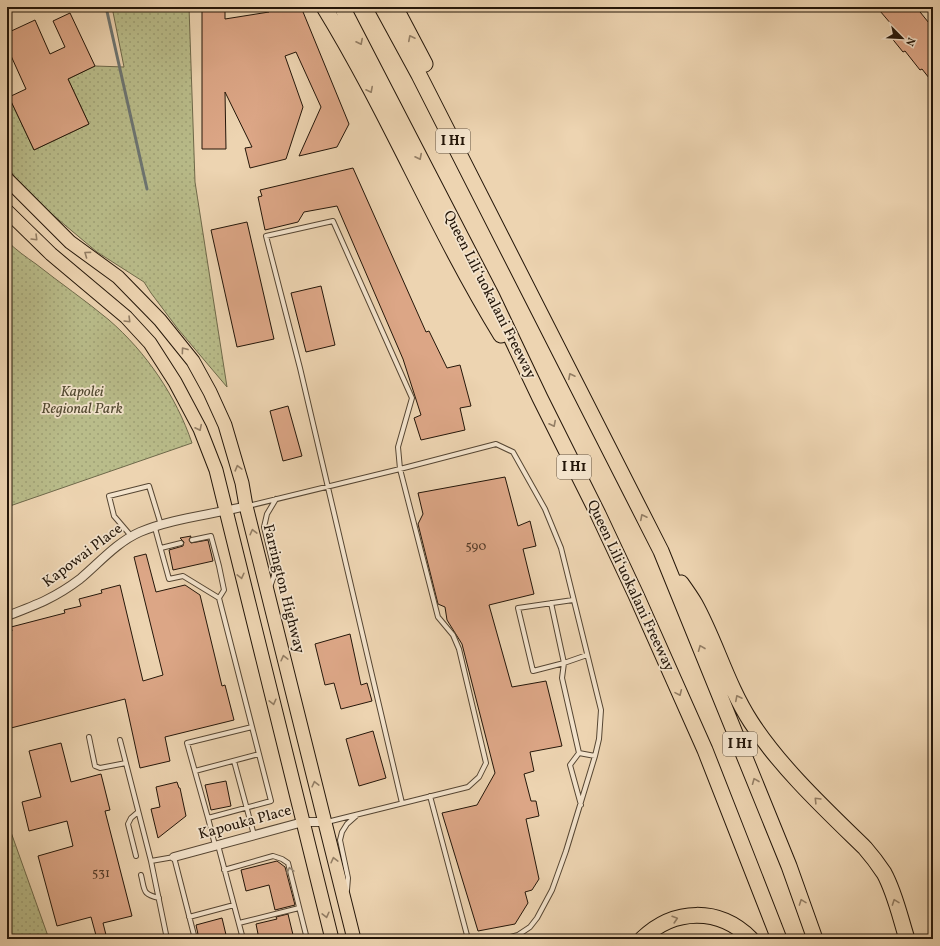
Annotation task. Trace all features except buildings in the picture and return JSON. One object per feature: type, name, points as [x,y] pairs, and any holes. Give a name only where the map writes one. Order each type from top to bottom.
[{"type":"highway","points":[[324,7],[360,70],[478,298],[540,398]]},
{"type":"highway","name":"Queen Liliʻuokalani Freeway","points":[[342,7],[492,297],[540,398],[598,514],[705,750],[779,939]]},
{"type":"highway","name":"I H1","points":[[382,7],[419,74],[661,551],[780,844],[815,939]]},
{"type":"highway","points":[[395,7],[458,130],[521,276]]},
{"type":"highway","points":[[661,551],[695,604],[735,692],[750,721],[767,745],[787,768],[865,848],[875,861],[891,890],[907,939]]},
{"type":"highway","points":[[642,939],[656,928],[671,920],[680,917],[697,915],[724,921],[738,928],[751,939]]},
{"type":"main road","name":"Farrington Highway","points":[[7,179],[70,242],[118,277],[146,305],[177,341],[210,392],[224,425],[242,483],[246,506],[354,939]]},
{"type":"main road","points":[[7,211],[51,254],[126,317],[150,343],[175,382],[200,429],[216,470],[332,939]]},
{"type":"street","name":"Kapowai Place","points":[[7,616],[45,602],[59,594],[80,579],[113,550],[140,532],[180,520],[246,506]]},
{"type":"street","name":"Kapouka Place","points":[[174,857],[303,822],[325,822]]},
{"type":"lane","points":[[325,822],[356,815],[468,786],[479,777],[486,764],[459,649],[453,635],[438,617],[400,469],[398,447],[412,398],[333,222],[266,236],[300,368],[402,803]]},
{"type":"lane","points":[[246,506],[496,444],[513,452],[545,509],[561,548],[601,710],[599,739],[595,756],[581,806],[552,890],[537,918],[530,927],[518,935],[503,939]]},
{"type":"lane","points":[[132,537],[114,516],[109,496],[149,486],[161,548],[170,579],[183,576],[219,598],[271,801],[208,818]]},
{"type":"lane","points":[[268,594],[274,576],[274,569],[264,527],[267,514],[276,499]]},
{"type":"lane","points":[[192,540],[211,536],[220,566],[224,590],[219,598]]},
{"type":"lane","points":[[161,548],[181,543]]},
{"type":"lane","points":[[573,600],[518,608],[533,671],[587,655]]},
{"type":"lane","points":[[551,603],[564,662],[562,678],[579,753],[570,765],[581,806]]},
{"type":"lane","points":[[243,939],[187,743],[252,727]]},
{"type":"lane","points":[[89,737],[95,766],[100,768],[126,763]]},
{"type":"lane","points":[[120,740],[151,861],[167,939]]},
{"type":"lane","points":[[579,753],[595,756]]},
{"type":"lane","points":[[195,771],[259,754]]},
{"type":"lane","points":[[234,761],[254,835]]},
{"type":"lane","points":[[430,796],[468,939]]},
{"type":"lane","points":[[136,856],[128,824],[131,818],[138,812]]},
{"type":"lane","points":[[344,902],[348,878],[340,840],[342,832],[347,824],[356,815]]},
{"type":"lane","points":[[224,870],[273,856],[282,858],[288,863],[307,939]]},
{"type":"lane","points":[[151,861],[174,857],[195,939]]},
{"type":"lane","points":[[141,875],[145,893],[148,896],[159,898]]},
{"type":"lane","points":[[189,917],[234,905]]},
{"type":"lane","points":[[239,923],[299,908]]},
{"type":"green space","points":[[112,7],[189,7],[195,182],[227,387],[178,329],[144,282],[97,252],[47,210],[14,176],[7,166],[7,98],[9,97],[34,150],[89,124],[68,79],[95,66],[124,67]]},
{"type":"green space","name":"Kapolei Regional Park","points":[[7,241],[109,320],[135,346],[158,376],[168,392],[177,408],[192,443],[7,507]]},
{"type":"green space","points":[[7,821],[49,939],[7,939]]},
{"type":"waterway","points":[[106,7],[147,189]]}]
